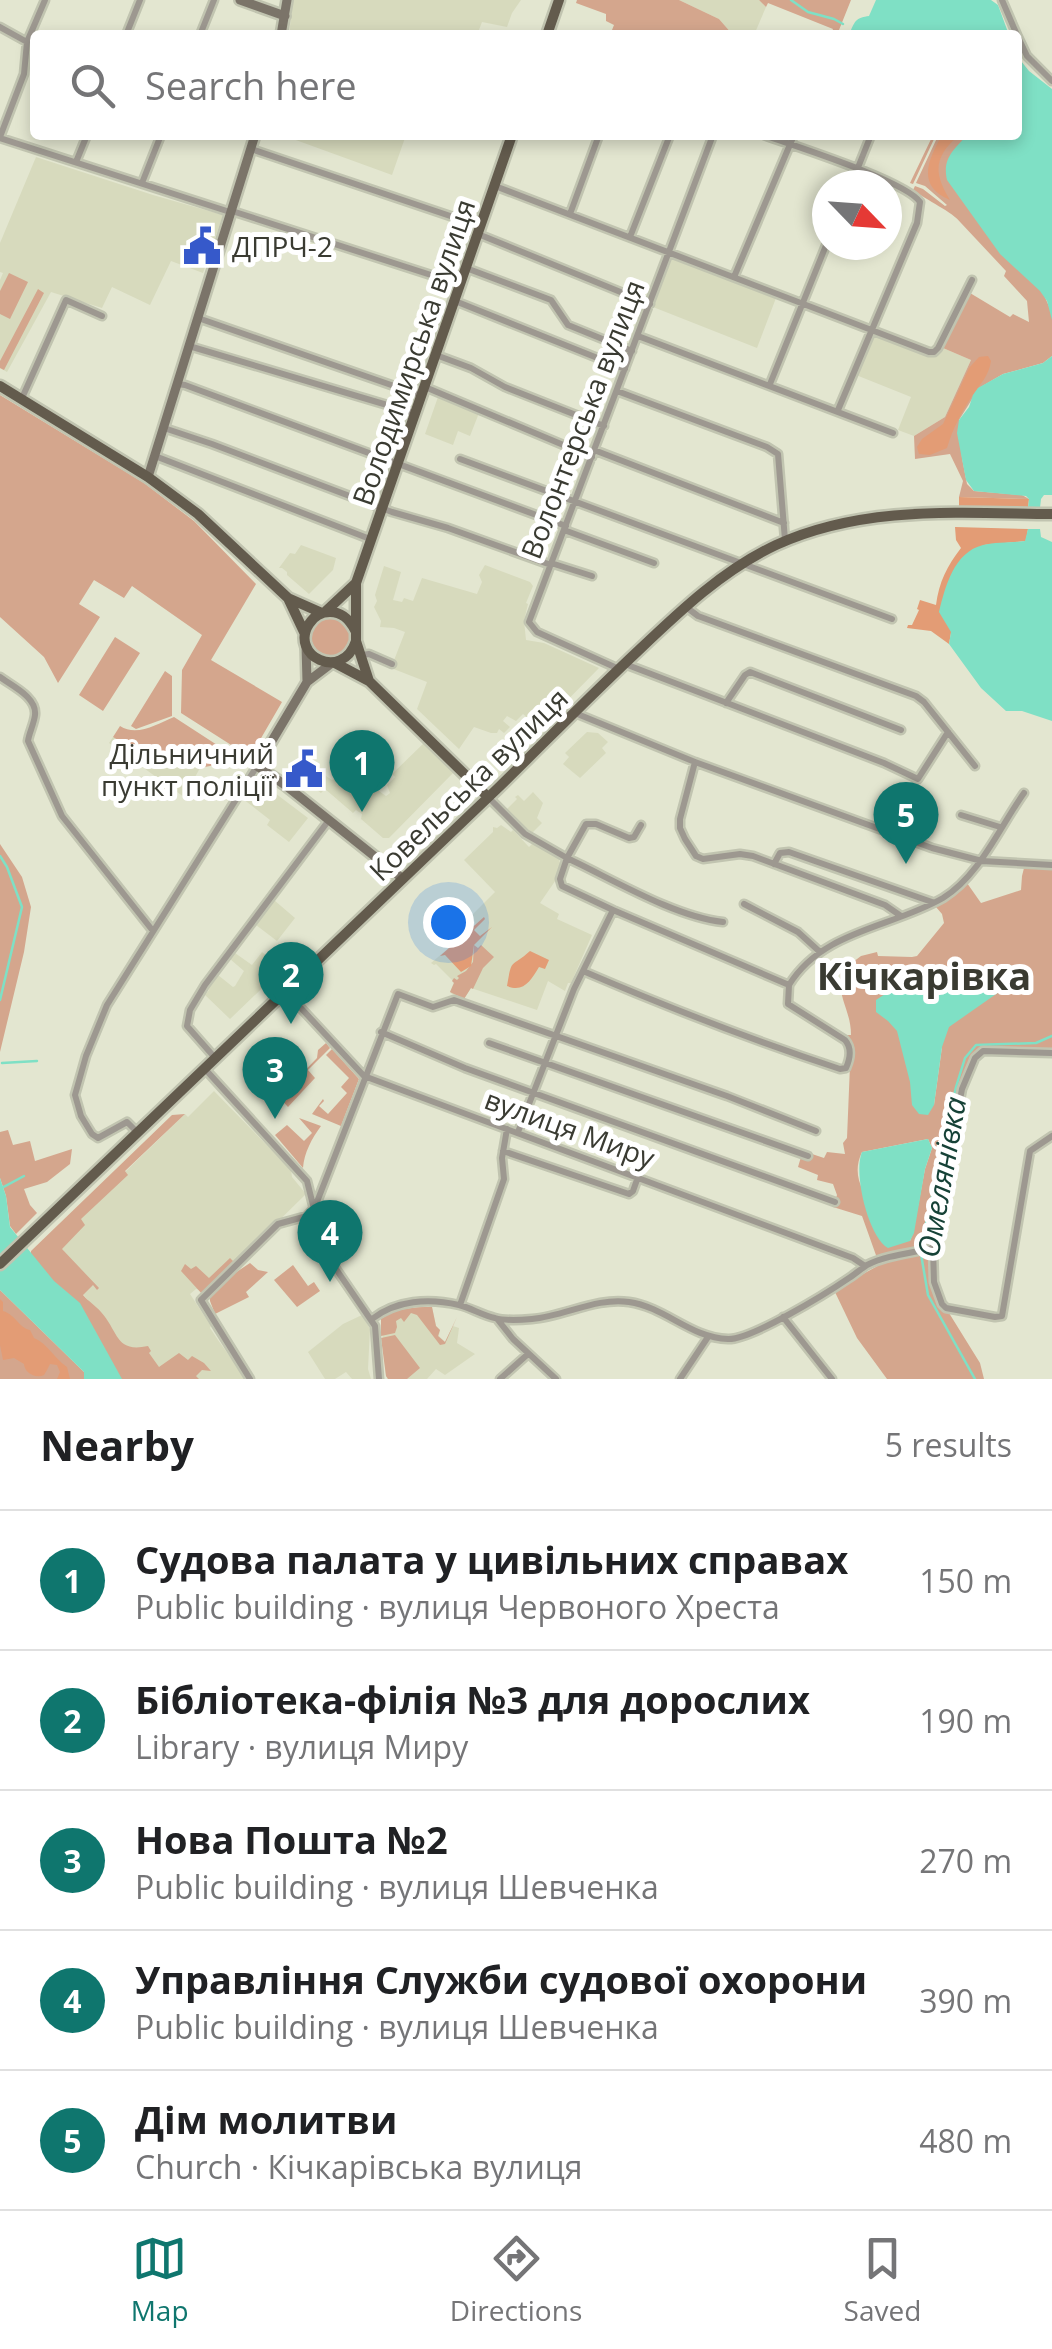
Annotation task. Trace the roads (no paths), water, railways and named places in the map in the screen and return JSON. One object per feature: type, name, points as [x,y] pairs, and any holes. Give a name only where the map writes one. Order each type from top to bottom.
[{"type":"main road","points":[[550,30],[560,0]]},
{"type":"main road","name":"Володимирська вулиця","points":[[368,681],[355,636],[356,583],[510,140]]},
{"type":"main road","points":[[0,386],[148,477],[198,514],[288,598],[324,613],[343,616],[355,636],[348,655],[333,663]]},
{"type":"main road","name":"Ковельська вулиця","points":[[0,1264],[704,590],[743,563],[816,530],[889,514],[1050,514]]},
{"type":"main road","name":"Володимирська вулиця","points":[[324,613],[356,583]]},
{"type":"main road","points":[[288,598],[316,658],[368,681],[488,797]]},
{"type":"main road","points":[[305,639],[308,625],[324,613]]},
{"type":"street","points":[[32,30],[45,0]]},
{"type":"street","points":[[128,30],[140,0]]},
{"type":"street","points":[[202,30],[214,0]]},
{"type":"street","points":[[240,0],[285,16]]},
{"type":"street","points":[[282,30],[287,0]]},
{"type":"street","points":[[1002,0],[1015,30]]},
{"type":"street","points":[[0,27],[27,42]]},
{"type":"street","points":[[30,35],[24,74],[0,138],[460,285]]},
{"type":"street","points":[[1022,46],[1052,81]]},
{"type":"street","points":[[76,162],[85,140]]},
{"type":"street","points":[[142,183],[159,140]]},
{"type":"street","points":[[148,477],[252,140]]},
{"type":"street","points":[[570,214],[597,140]]},
{"type":"street","points":[[630,237],[668,140]]},
{"type":"street","name":"Волонтерська вулиця","points":[[622,666],[537,632],[530,627],[530,618],[711,140]]},
{"type":"street","points":[[776,140],[911,192],[920,202],[917,222],[838,410]]},
{"type":"street","points":[[734,277],[792,140]]},
{"type":"street","points":[[857,169],[869,140]]},
{"type":"street","points":[[250,148],[479,230],[650,304]]},
{"type":"street","points":[[495,186],[934,352],[972,280]]},
{"type":"street","points":[[770,384],[820,260]]},
{"type":"street","points":[[466,268],[551,300],[568,325],[632,351]]},
{"type":"street","points":[[22,398],[66,300],[102,316]]},
{"type":"street","points":[[455,301],[625,370]]},
{"type":"street","points":[[198,318],[423,392],[784,522]]},
{"type":"street","points":[[638,336],[894,433]]},
{"type":"street","points":[[189,346],[416,414]]},
{"type":"street","points":[[436,354],[505,387],[604,426]]},
{"type":"street","points":[[178,384],[654,564]]},
{"type":"street","points":[[617,391],[778,454],[786,541]]},
{"type":"street","points":[[164,428],[382,508],[592,576]]},
{"type":"street","points":[[155,456],[372,540]]},
{"type":"street","points":[[460,459],[892,619]]},
{"type":"street","points":[[685,606],[698,616],[910,694],[924,702],[974,766]]},
{"type":"street","points":[[305,639],[307,682]]},
{"type":"street","points":[[360,655],[369,654],[392,664]]},
{"type":"street","points":[[138,1133],[127,1122],[98,1138],[81,1116],[75,1095],[107,1005],[307,682],[333,663]]},
{"type":"street","points":[[622,666],[918,779],[948,732]]},
{"type":"street","points":[[726,704],[750,672],[901,730]]},
{"type":"street","points":[[0,677],[34,706],[28,742],[62,816],[153,931]]},
{"type":"street","points":[[574,712],[695,762],[932,848],[982,861],[1052,865]]},
{"type":"street","points":[[695,762],[680,824],[698,857],[706,860],[744,854],[884,906],[901,916]]},
{"type":"street","points":[[257,766],[404,879]]},
{"type":"street","points":[[582,971],[716,1026],[846,1068],[850,1052],[847,1042],[789,1005],[788,985],[804,964],[820,952],[851,934],[934,902],[964,881],[982,861],[1024,794]]},
{"type":"street","points":[[488,797],[525,834],[567,858],[705,920],[723,922]]},
{"type":"street","points":[[962,815],[1000,827]]},
{"type":"street","points":[[216,1059],[187,1026],[190,1010],[205,984],[329,820]]},
{"type":"street","points":[[641,825],[629,838],[596,824],[586,824],[567,858],[560,879],[562,886],[788,985]]},
{"type":"street","points":[[774,864],[780,853],[789,852],[934,902]]},
{"type":"street","points":[[744,904],[798,932],[820,952]]},
{"type":"street","points":[[518,1132],[582,971],[613,910]]},
{"type":"street","name":"вулиця Миру","points":[[286,992],[364,1076],[840,1252],[866,1266]]},
{"type":"street","points":[[250,1379],[201,1300],[278,1224],[306,1216],[315,1207],[398,994],[432,1007],[454,1000],[816,1131]]},
{"type":"street","points":[[381,1032],[444,1060],[835,1202]]},
{"type":"street","points":[[489,1043],[808,1156]]},
{"type":"street","points":[[1052,1052],[983,1051],[974,1058],[962,1089],[926,1249],[934,1282],[946,1308],[1002,1316],[1030,1151],[1052,1136]]},
{"type":"street","points":[[205,1069],[309,1186],[328,1257],[375,1326],[379,1379]]},
{"type":"street","points":[[460,1305],[504,1179],[507,1129]]},
{"type":"street","points":[[503,1151],[629,1194],[638,1176]]},
{"type":"street","points":[[372,1319],[404,1303],[460,1305],[497,1319],[532,1319],[609,1302],[629,1302],[648,1307],[708,1337],[735,1339],[783,1317],[866,1266],[926,1249]]},
{"type":"street","points":[[783,1317],[832,1379]]},
{"type":"street","points":[[497,1319],[556,1379]]},
{"type":"street","points":[[680,1379],[708,1337]]},
{"type":"street","points":[[500,1379],[528,1354]]},
{"type":"water","points":[[876,0],[991,0],[998,5],[1007,30],[851,30],[859,18],[869,16]]},
{"type":"water","points":[[1022,62],[1052,89],[1052,320],[1040,291],[1000,254],[947,180],[950,155],[963,140],[1022,140]]},
{"type":"water","points":[[1052,356],[1052,495],[1044,495],[1040,508],[1028,508],[1026,496],[974,491],[966,480],[957,433],[959,420],[973,395],[1003,374],[1043,363]]},
{"type":"water","points":[[1028,529],[1040,529],[1041,537],[1052,542],[1052,721],[1022,711],[1006,711],[981,688],[949,644],[951,632],[939,612],[952,572],[965,555],[983,545],[1025,541]]},
{"type":"water","points":[[1000,965],[1011,965],[1013,972],[999,992],[949,1027],[942,1047],[934,1105],[928,1115],[919,1114],[912,1105],[897,1031],[876,1012],[876,1000],[888,992],[944,991]]},
{"type":"water","points":[[928,1139],[932,1148],[914,1233],[910,1241],[888,1248],[874,1231],[864,1203],[859,1174],[862,1152]]},
{"type":"water","points":[[0,1178],[10,1227],[54,1281],[80,1303],[122,1379],[84,1379],[84,1372],[0,1290]]},
{"type":"waterway","name":"Омелянівка","points":[[791,0],[808,12],[843,24]]},
{"type":"waterway","points":[[0,856],[22,907],[0,1000]]},
{"type":"waterway","name":"Омелянівка","points":[[921,1246],[965,1058],[976,1045],[1036,1043],[1052,1036]]},
{"type":"waterway","points":[[2,1063],[37,1061]]},
{"type":"waterway","points":[[0,1189],[24,1176]]},
{"type":"waterway","name":"Омелянівка","points":[[921,1254],[928,1295],[975,1379]]},
{"type":"place","name":"ДПРЧ-2","points":[[202,246]]},
{"type":"place","name":"Дільничний пункт поліції","points":[[304,769]]},
{"type":"place","name":"Судова палата у цивільних справах","points":[[362,812]]},
{"type":"place","name":"Дім молитви","points":[[906,864]]},
{"type":"place","name":"Бібліотека-філія №3 для дорослих","points":[[291,1024]]},
{"type":"place","name":"Нова Пошта №2","points":[[275,1119]]},
{"type":"place","name":"Управління Служби судової охорони","points":[[330,1282]]},
{"type":"district","name":"Кічкарівка","points":[[924,975]]}]
